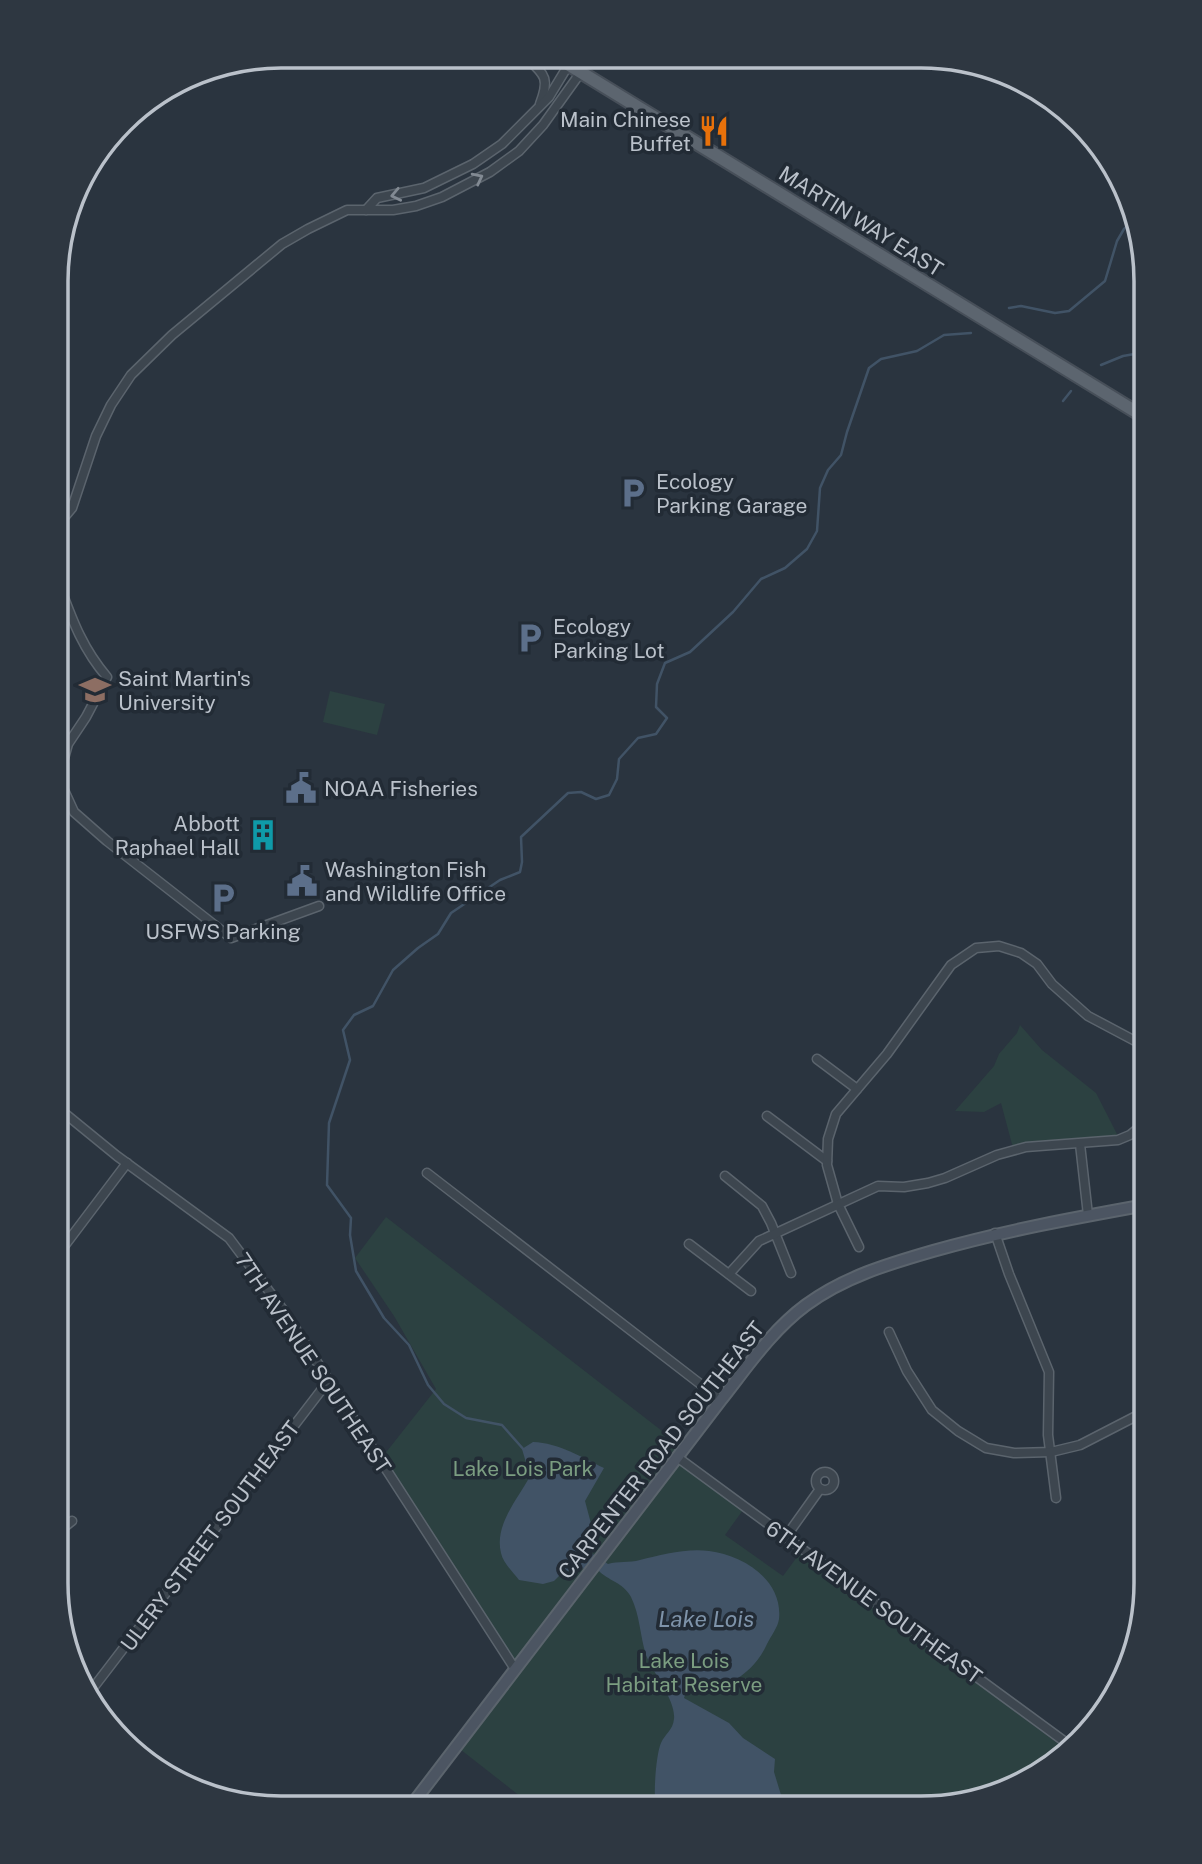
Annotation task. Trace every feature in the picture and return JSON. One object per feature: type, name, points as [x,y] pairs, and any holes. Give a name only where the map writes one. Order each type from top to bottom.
[{"type":"main road","name":"MARTIN WAY EAST","points":[[576,69],[1134,411]]},
{"type":"main road","name":"CARPENTER ROAD SOUTHEAST","points":[[418,1796],[721,1400],[788,1321],[806,1305],[864,1272],[995,1233],[1133,1207]]},
{"type":"street","points":[[537,111],[546,88],[543,73],[538,69]]},
{"type":"street","points":[[366,210],[377,198],[424,188],[473,164],[502,144],[549,97],[566,69]]},
{"type":"street","points":[[68,513],[96,436],[111,405],[131,375],[149,355],[282,244],[347,210],[393,210],[416,206],[442,197],[490,172],[519,151],[535,134],[581,72]]},
{"type":"street","points":[[68,608],[90,657],[107,677],[68,744]]},
{"type":"street","points":[[68,799],[74,812],[107,841],[231,938],[319,906]]},
{"type":"street","points":[[859,1248],[838,1204],[827,1161],[828,1139],[836,1114],[916,1017],[951,965],[976,948],[999,946],[1021,953],[1037,964],[1052,985],[1088,1016],[1133,1040]]},
{"type":"street","points":[[817,1059],[857,1089]]},
{"type":"street","name":"7TH AVENUE SOUTHEAST","points":[[68,1116],[229,1238],[284,1311],[515,1669]]},
{"type":"street","points":[[767,1116],[827,1161]]},
{"type":"street","points":[[729,1274],[759,1241],[878,1186],[904,1187],[945,1178],[1013,1150],[1038,1145],[1118,1140],[1133,1132]]},
{"type":"street","points":[[1080,1144],[1088,1215]]},
{"type":"street","points":[[68,1242],[127,1163]]},
{"type":"street","points":[[426,1173],[721,1400]]},
{"type":"street","points":[[725,1176],[762,1206],[791,1273]]},
{"type":"street","points":[[995,1233],[1049,1372],[1048,1414],[1056,1498]]},
{"type":"street","points":[[689,1244],[751,1291]]},
{"type":"street","points":[[889,1332],[907,1371],[932,1410],[958,1431],[986,1448],[1014,1453],[1051,1452],[1080,1445],[1133,1418]]},
{"type":"street","name":"ULERY STREET SOUTHEAST","points":[[95,1685],[329,1380]]},
{"type":"street","name":"6TH AVENUE SOUTHEAST","points":[[677,1457],[1063,1740]]},
{"type":"street","points":[[785,1538],[820,1489]]},
{"type":"street","points":[[68,1524],[72,1521]]},
{"type":"green space","points":[[330,691],[385,704],[377,735],[323,722]]},
{"type":"green space","points":[[1020,1025],[1042,1050],[1096,1093],[1119,1138],[1013,1148],[1001,1103],[984,1112],[955,1111],[994,1066],[999,1054],[1017,1033]]},
{"type":"green space","name":"Lake Lois Habitat Reserve","points":[[386,1217],[684,1448],[677,1461],[743,1510],[725,1535],[783,1576],[800,1553],[1059,1744],[1027,1767],[1002,1780],[948,1794],[520,1796],[456,1746],[515,1669],[380,1460],[436,1389],[394,1316],[355,1258]]},
{"type":"water","name":"Lake Lois","points":[[533,1442],[543,1443],[561,1448],[604,1468],[585,1501],[593,1531],[588,1551],[608,1564],[700,1550],[735,1558],[768,1581],[779,1605],[779,1619],[761,1656],[737,1679],[716,1686],[688,1686],[684,1698],[729,1723],[743,1738],[775,1759],[774,1772],[781,1796],[655,1796],[658,1756],[661,1743],[671,1729],[674,1712],[668,1695],[646,1655],[631,1597],[624,1588],[598,1570],[576,1568],[543,1584],[519,1580],[502,1557],[500,1543],[504,1522],[530,1476],[522,1449]]},
{"type":"waterway","points":[[1009,308],[1021,306],[1055,313],[1069,311],[1105,281],[1117,241],[1126,227]]},
{"type":"waterway","points":[[525,1451],[502,1425],[466,1418],[444,1404],[428,1385],[409,1345],[384,1318],[356,1271],[350,1235],[351,1218],[327,1185],[329,1123],[350,1060],[343,1030],[354,1015],[373,1006],[393,970],[438,934],[451,913],[500,880],[520,872],[521,837],[568,793],[581,792],[596,799],[609,795],[617,779],[619,759],[638,738],[656,734],[667,718],[656,707],[657,684],[665,663],[690,652],[733,612],[761,579],[785,568],[807,549],[817,531],[820,488],[828,470],[841,455],[869,368],[881,359],[917,351],[944,335],[971,333]]},
{"type":"waterway","points":[[1101,365],[1134,354]]},
{"type":"waterway","points":[[1063,401],[1071,391]]},
{"type":"place","name":"Main Chinese Buffet","points":[[714,131]]},
{"type":"place","name":"Ecology Parking Garage","points":[[633,493]]},
{"type":"place","name":"Ecology Parking Lot","points":[[530,638]]},
{"type":"place","name":"Saint Martin's University","points":[[95,690]]},
{"type":"place","name":"NOAA Fisheries","points":[[301,788]]},
{"type":"place","name":"Abbott Raphael Hall","points":[[263,835]]},
{"type":"place","name":"Washington Fish and Wildlife Office","points":[[302,881]]},
{"type":"place","name":"USFWS Parking","points":[[223,898]]},
{"type":"park label","name":"Lake Lois Park","points":[[523,1468]]}]
